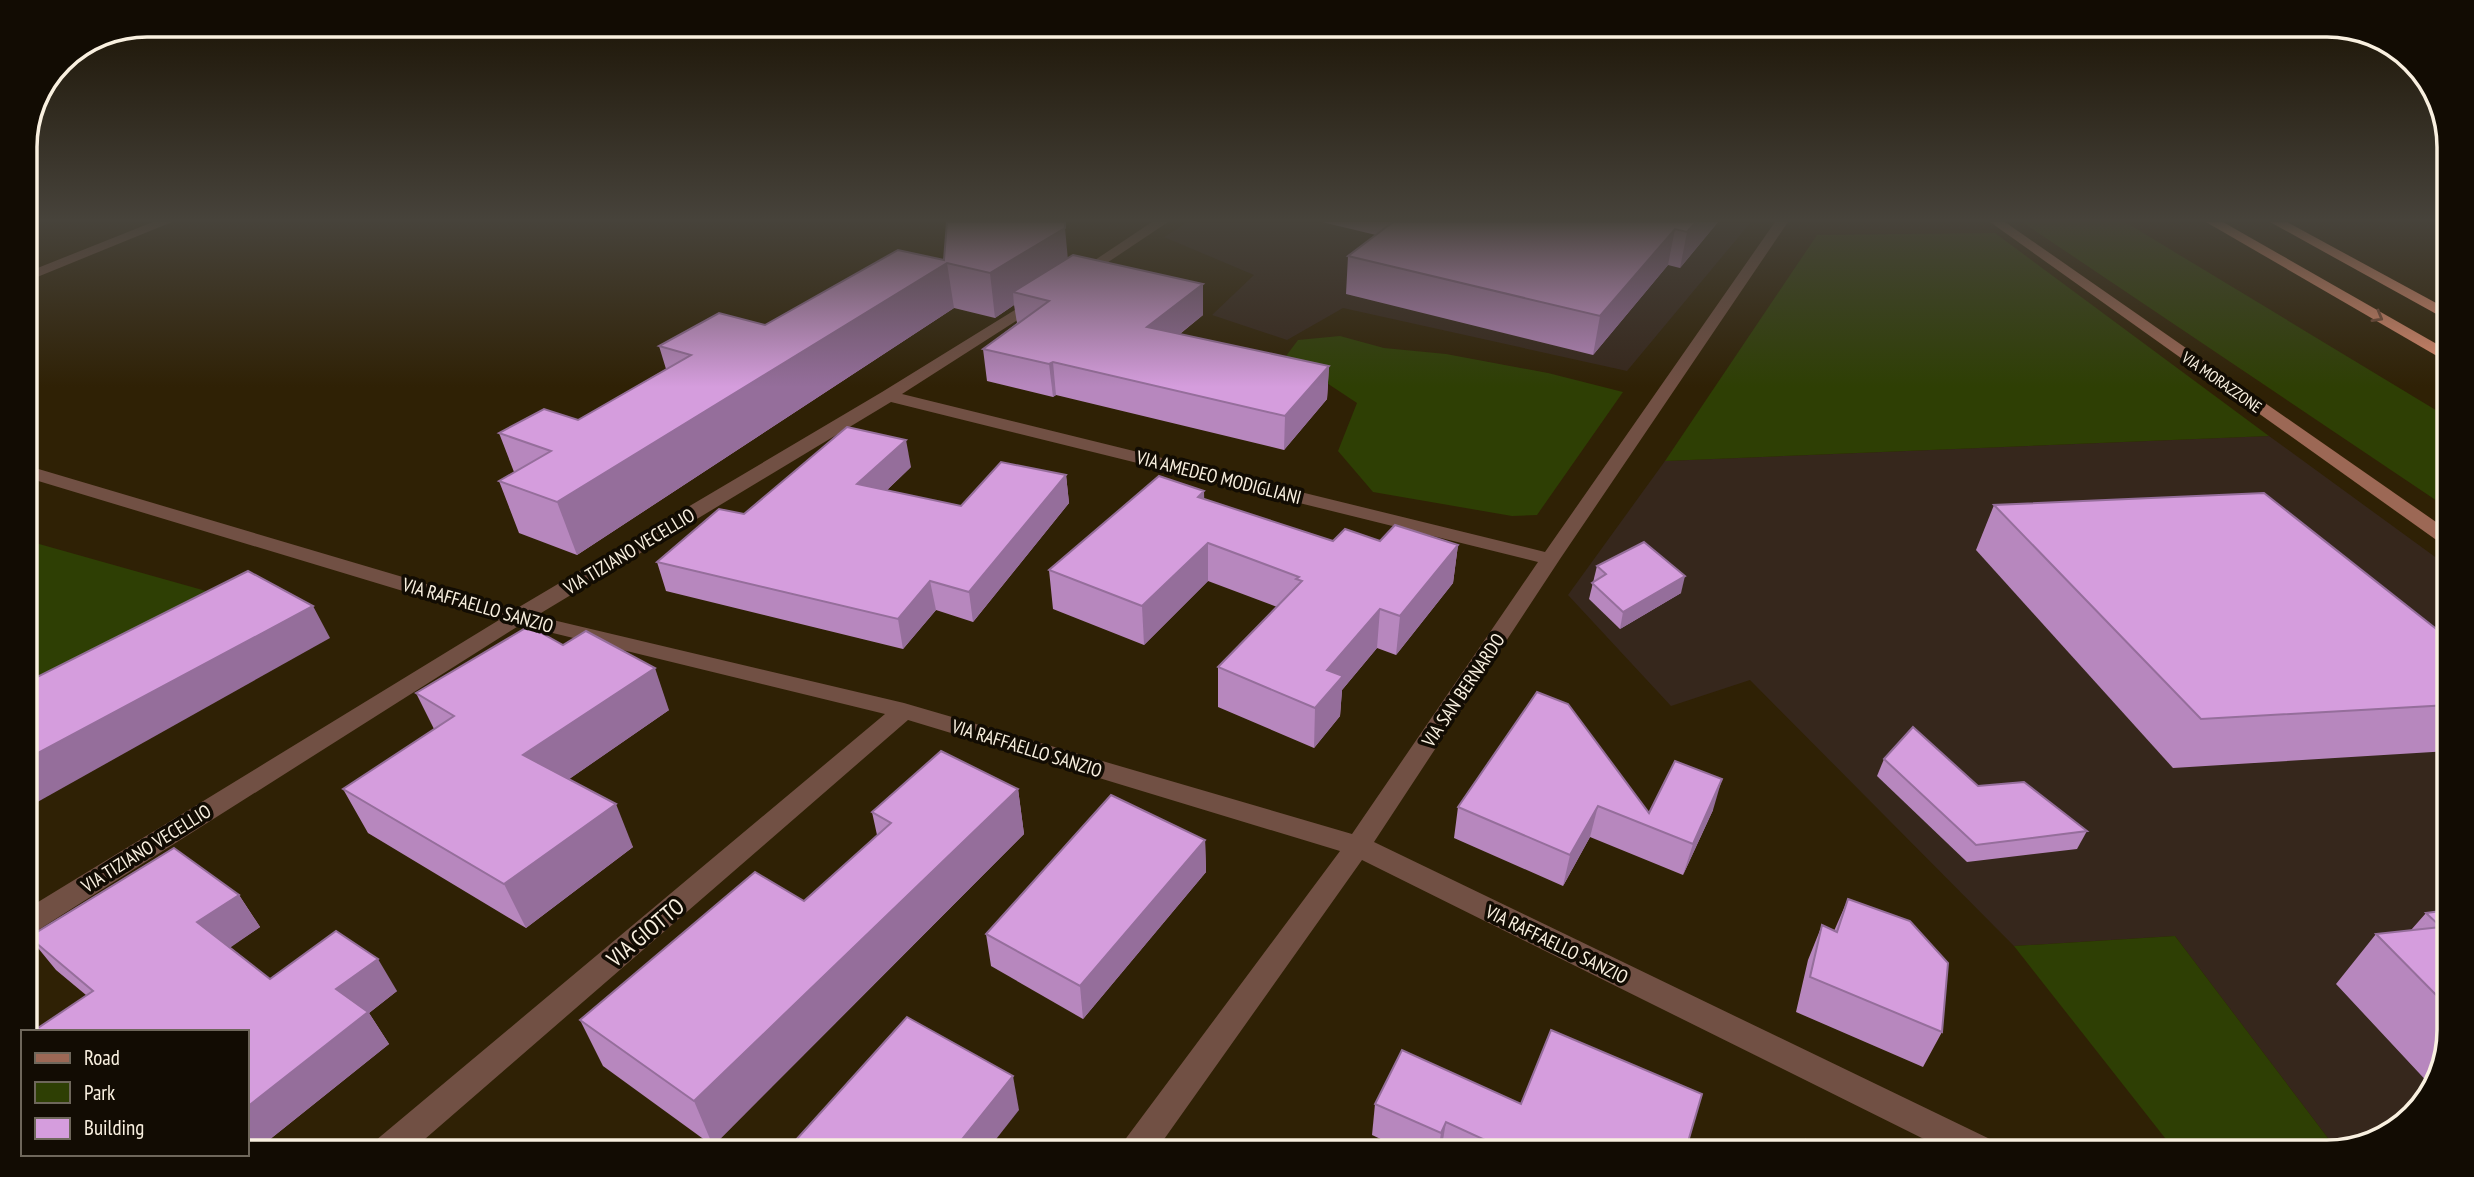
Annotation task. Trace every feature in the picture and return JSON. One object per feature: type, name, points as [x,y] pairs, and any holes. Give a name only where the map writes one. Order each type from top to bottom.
[{"type":"highway","points":[[2308,277],[2437,351]]},
{"type":"highway","points":[[2377,277],[2437,309]]},
{"type":"street","name":"VIA TIZIANO VECELLIO","points":[[37,917],[517,618],[888,396],[1076,277]]},
{"type":"street","name":"VIA SAN BERNARDO","points":[[1145,1140],[1358,846],[1550,559],[1744,277]]},
{"type":"street","name":"VIA MORAZZONE","points":[[2074,277],[2437,532]]},
{"type":"street","name":"VIA AMEDEO MODIGLIANI","points":[[888,396],[1550,559]]},
{"type":"street","name":"VIA RAFFAELLO SANZIO","points":[[37,475],[517,618],[904,711],[1358,846],[1956,1140]]},
{"type":"street","name":"VIA GIOTTO","points":[[402,1140],[904,711]]},
{"type":"shaded area","points":[[1252,277],[1705,277],[1627,371],[1343,308],[1287,340],[1212,315]]},
{"type":"shaded area","points":[[2269,436],[2437,558],[2437,1030],[2433,1058],[2426,1079],[2410,1103],[2388,1122],[2369,1132],[2329,1140],[2175,936],[2014,946],[1750,680],[1671,706],[1568,595],[1665,461]]},
{"type":"green space","points":[[1789,277],[2054,277],[2269,436],[1665,461]]},
{"type":"green space","points":[[2104,277],[2216,277],[2437,411],[2437,501]]},
{"type":"green space","points":[[1340,336],[1384,348],[1446,354],[1548,373],[1623,392],[1537,515],[1512,516],[1373,492],[1338,451],[1357,403],[1286,356],[1298,340]]},
{"type":"green space","points":[[37,543],[231,598],[37,696]]},
{"type":"green space","points":[[2175,936],[2329,1140],[2167,1140],[2014,946]]},
{"type":"building","points":[[850,277],[924,277],[557,502],[499,481],[551,451],[499,433],[544,409],[578,420],[691,355],[659,346],[719,313],[765,325]]},
{"type":"building","points":[[1037,277],[1171,277],[1203,284],[1147,327],[1329,366],[1285,416],[1053,362],[1049,364],[983,349],[1049,301],[1013,292]]},
{"type":"building","points":[[1436,277],[1634,277],[1600,316]]},
{"type":"building","points":[[847,427],[906,440],[857,484],[961,506],[1001,462],[1066,475],[969,592],[930,581],[898,619],[657,562],[719,509],[744,514]]},
{"type":"building","points":[[1159,476],[1204,491],[1198,497],[1333,541],[1345,529],[1380,541],[1395,525],[1458,545],[1400,616],[1380,609],[1327,670],[1343,676],[1315,708],[1218,667],[1302,581],[1296,579],[1299,577],[1208,543],[1142,606],[1049,570]]},
{"type":"building","points":[[2264,493],[2437,630],[2437,706],[2201,719],[1994,505]]},
{"type":"building","points":[[1644,542],[1685,576],[1623,612],[1592,583],[1606,574],[1597,566]]},
{"type":"building","points":[[248,571],[313,606],[37,754],[37,677]]},
{"type":"building","points":[[529,626],[563,645],[586,631],[655,668],[523,755],[616,804],[504,884],[343,789],[454,716],[416,693]]},
{"type":"building","points":[[1537,692],[1568,704],[1649,813],[1675,761],[1722,779],[1693,844],[1598,806],[1570,855],[1458,807]]},
{"type":"building","points":[[1913,727],[1978,786],[2024,782],[2087,831],[1976,845],[1884,759]]},
{"type":"building","points":[[941,751],[1018,789],[694,1101],[580,1020],[755,872],[804,901],[891,823],[872,812]]},
{"type":"building","points":[[1111,795],[1205,840],[1080,986],[986,934]]},
{"type":"building","points":[[174,848],[239,895],[197,922],[270,979],[336,931],[378,959],[336,989],[368,1012],[248,1106],[248,1030],[37,1030],[93,991],[37,944],[37,932]]},
{"type":"building","points":[[1848,899],[1910,921],[1948,963],[1942,1032],[1810,977],[1822,925],[1837,932]]},
{"type":"building","points":[[2437,912],[2437,923],[2426,913]]},
{"type":"building","points":[[2437,927],[2437,996],[2376,934]]},
{"type":"building","points":[[907,1017],[1013,1076],[962,1140],[796,1140]]},
{"type":"building","points":[[1551,1030],[1702,1094],[1689,1140],[1485,1140],[1446,1122],[1441,1133],[1375,1104],[1402,1050],[1521,1104]]}]
